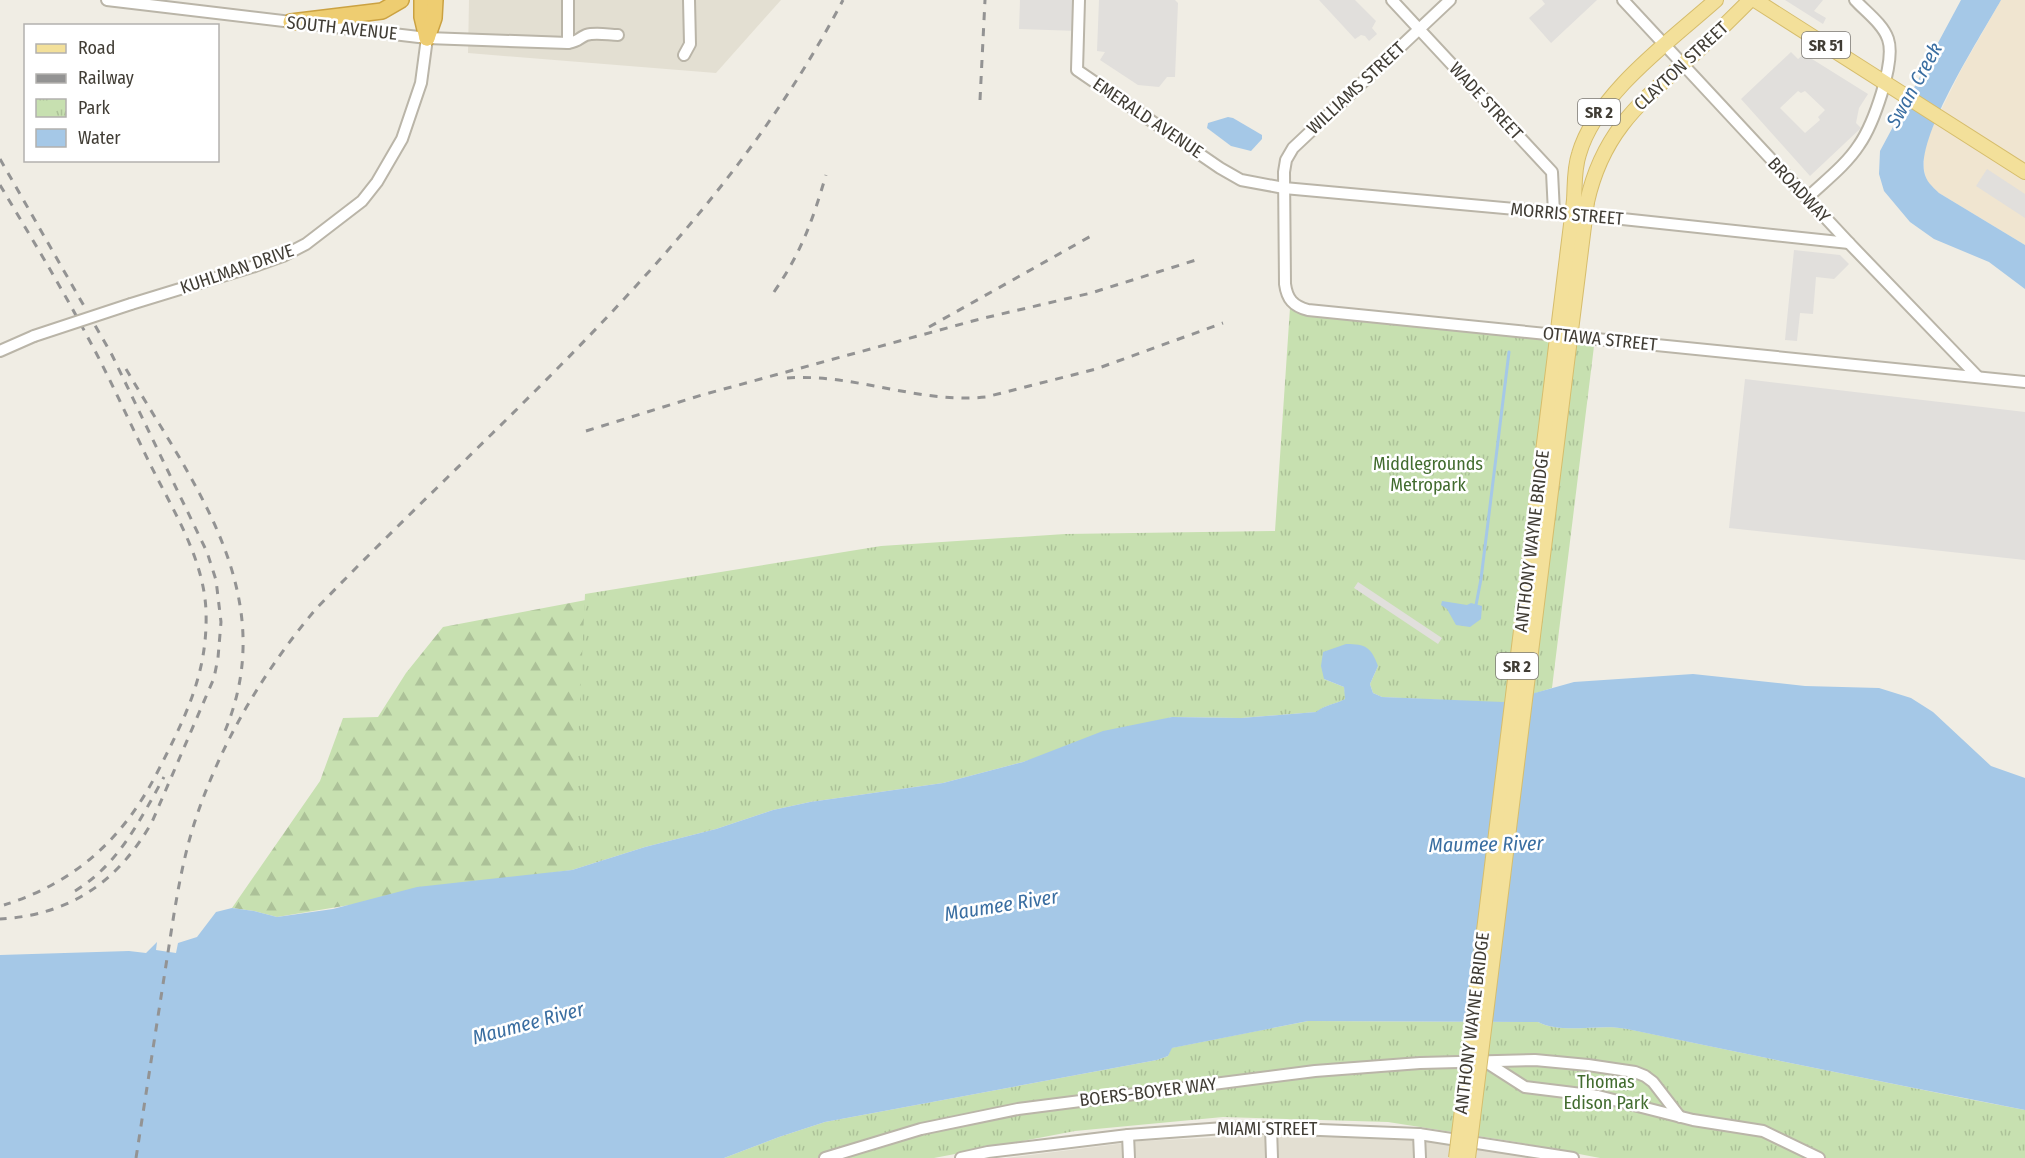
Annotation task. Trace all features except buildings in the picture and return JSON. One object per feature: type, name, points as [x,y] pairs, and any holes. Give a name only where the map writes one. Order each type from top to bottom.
[{"type":"highway","points":[[291,22],[382,11],[401,0]]},
{"type":"highway","points":[[422,0],[422,17],[427,38]]},
{"type":"highway","points":[[427,38],[434,18],[435,0]]},
{"type":"main road","name":"CLAYTON STREET","points":[[1581,201],[1576,167],[1579,153],[1591,126],[1615,92],[1716,0]]},
{"type":"main road","name":"CLAYTON STREET","points":[[1581,201],[1615,134],[1643,99],[1753,0]]},
{"type":"main road","name":"SR 51","points":[[1753,0],[2025,172]]},
{"type":"main road","name":"ANTHONY WAYNE BRIDGE","points":[[1465,1131],[1581,201]]},
{"type":"main road","name":"SR 2","points":[[1456,1158],[1465,1131]]},
{"type":"main road","name":"SR 2","points":[[1465,1131],[1468,1158]]},
{"type":"street","name":"SOUTH AVENUE","points":[[107,0],[427,38],[573,42],[586,35],[618,36]]},
{"type":"street","points":[[568,0],[573,42]]},
{"type":"street","points":[[684,55],[690,44],[689,0]]},
{"type":"street","name":"EMERALD AVENUE","points":[[1079,0],[1077,70],[1231,175],[1241,180],[1284,188]]},
{"type":"street","name":"WADE STREET","points":[[1392,0],[1552,172],[1554,213]]},
{"type":"street","name":"WILLIAMS STREET","points":[[1284,188],[1286,160],[1293,148],[1450,0]]},
{"type":"street","name":"BROADWAY","points":[[1623,0],[1849,243],[1978,377]]},
{"type":"street","points":[[1807,198],[1858,147],[1868,128],[1884,83],[1890,49],[1888,39],[1884,31],[1855,0]]},
{"type":"street","name":"KUHLMAN DRIVE","points":[[0,351],[34,336],[255,266],[283,256],[306,244],[362,201],[377,182],[402,139],[421,83],[427,38]]},
{"type":"street","name":"MORRIS STREET","points":[[1284,188],[1849,243]]},
{"type":"street","name":"OTTAWA STREET","points":[[1284,188],[1286,292],[1294,304],[1308,310],[2025,381]]},
{"type":"street","name":"BOERS-BOYER WAY","points":[[825,1158],[928,1127],[1070,1101],[1339,1069],[1477,1061],[1534,1060],[1635,1072],[1653,1082],[1680,1117]]},
{"type":"street","name":"BOERS-BOYER WAY","points":[[1477,1061],[1487,1062],[1525,1087],[1598,1096],[1680,1117],[1763,1131],[1819,1158]]},
{"type":"street","name":"MIAMI STREET","points":[[961,1158],[1128,1135],[1224,1128],[1271,1128],[1419,1134],[1573,1158]]},
{"type":"street","points":[[1271,1128],[1272,1158]]},
{"type":"street","points":[[1419,1134],[1420,1158]]},
{"type":"street","points":[[1128,1135],[1129,1158]]},
{"type":"shaded area","points":[[469,0],[781,0],[716,73],[468,53]]},
{"type":"shaded area","points":[[1020,0],[1079,0],[1078,31],[1019,29]]},
{"type":"shaded area","points":[[1099,0],[1175,0],[1178,3],[1175,77],[1167,77],[1159,87],[1138,85],[1100,60],[1105,52],[1097,51]]},
{"type":"shaded area","points":[[1319,0],[1355,0],[1376,21],[1372,28],[1377,34],[1369,41],[1361,35],[1355,39]]},
{"type":"shaded area","points":[[1542,0],[1597,0],[1551,43],[1529,18],[1545,4]]},
{"type":"shaded area","points":[[1785,0],[1823,0],[1814,11],[1826,18],[1823,24]]},
{"type":"shaded area","points":[[2001,0],[2025,0],[2025,245],[1939,193],[1927,182],[1924,170],[1924,155],[1929,134],[1961,70]]},
{"type":"shaded area","points":[[1791,52],[1798,59],[1804,54],[1868,94],[1859,108],[1856,123],[1861,128],[1810,176],[1741,99]],"holes":[[[1798,91],[1801,93],[1805,91],[1825,110],[1818,117],[1820,120],[1805,133],[1780,108]]]},
{"type":"shaded area","points":[[1987,169],[2025,194],[2025,218],[1976,186]]},
{"type":"shaded area","points":[[1794,250],[1840,255],[1849,264],[1834,279],[1816,277],[1813,314],[1800,313],[1797,341],[1785,340]]},
{"type":"shaded area","points":[[1745,379],[2025,412],[2025,560],[1729,528]]},
{"type":"shaded area","points":[[1358,582],[1442,638],[1438,644],[1354,588]]},
{"type":"shaded area","points":[[1285,1134],[1431,1141],[1536,1158],[1006,1158],[1141,1141]]},
{"type":"green space","name":"Middlegrounds Metropark","points":[[1290,308],[1595,338],[1552,688],[1504,703],[1382,697],[1373,693],[1370,684],[1378,666],[1324,679],[1344,687],[1346,699],[1317,712],[1241,718],[1172,717],[1023,762],[943,783],[810,802],[773,810],[716,829],[645,847],[572,870],[585,594],[881,546],[1065,534],[1275,531]]},
{"type":"green space","points":[[718,579],[572,870],[277,917],[232,908],[320,781],[343,718],[378,717],[406,673],[443,627],[623,593]]},
{"type":"green space","name":"Thomas Edison Park","points":[[1308,1021],[1538,1022],[1559,1028],[1628,1029],[2025,1110],[2025,1158],[1600,1158],[1388,1122],[1223,1117],[1075,1131],[934,1158],[724,1158],[825,1122],[1157,1060],[1168,1056],[1171,1048]]},
{"type":"water","points":[[1961,0],[2001,0],[1940,110],[1925,154],[1924,171],[1928,181],[1939,193],[2025,245],[2025,289],[1989,262],[1934,239],[1910,222],[1884,191],[1879,174],[1880,151]]},
{"type":"water","points":[[1228,117],[1262,135],[1262,139],[1251,151],[1231,146],[1207,128],[1208,123]]},
{"type":"water","points":[[1442,601],[1482,606],[1481,619],[1470,627],[1456,625],[1447,609],[1441,605]]},
{"type":"water","name":"Maumee River","points":[[1346,644],[1363,646],[1373,655],[1378,666],[1370,684],[1373,693],[1382,697],[1503,702],[1574,682],[1693,674],[1805,686],[1879,688],[1911,698],[1933,712],[1991,766],[2025,778],[2025,1110],[1627,1029],[1559,1028],[1538,1022],[1308,1021],[1172,1048],[1168,1056],[1157,1060],[825,1122],[724,1158],[0,1158],[0,955],[129,951],[146,953],[157,942],[156,950],[176,953],[178,943],[197,937],[216,912],[232,908],[277,917],[333,909],[417,887],[572,870],[645,847],[716,829],[773,810],[810,802],[943,783],[1023,762],[1103,731],[1172,717],[1241,718],[1316,712],[1345,699],[1344,687],[1324,679],[1321,666],[1323,652]]},
{"type":"waterway","points":[[1476,605],[1509,352]]},
{"type":"railway","points":[[136,1158],[175,909],[190,836],[218,762],[261,683],[315,610],[531,396],[670,248],[734,170],[792,88],[843,0]]},
{"type":"railway","points":[[980,100],[985,0]]},
{"type":"railway","points":[[0,159],[112,355],[207,552],[216,580],[221,622],[214,678],[152,822],[139,843],[124,862],[90,892],[48,911],[0,919]]},
{"type":"railway","points":[[774,292],[805,236],[826,175]]},
{"type":"railway","points":[[0,185],[55,277],[94,350],[186,535],[200,573],[206,611],[203,654],[193,693],[178,731],[159,769],[131,816],[96,854],[76,870],[54,884],[4,905]]},
{"type":"railway","points":[[929,327],[1091,236]]},
{"type":"railway","points":[[586,431],[702,395],[980,319],[1091,293],[1196,260]]},
{"type":"railway","points":[[787,378],[837,380],[936,396],[986,397],[1096,369],[1223,323]]},
{"type":"railway","points":[[126,369],[201,497],[222,541],[236,586],[243,633],[240,681],[225,731]]},
{"type":"railway","points":[[75,891],[104,868],[127,840],[164,777]]},
{"type":"water label","name":"Swan Creek","points":[[1914,85]]}]
